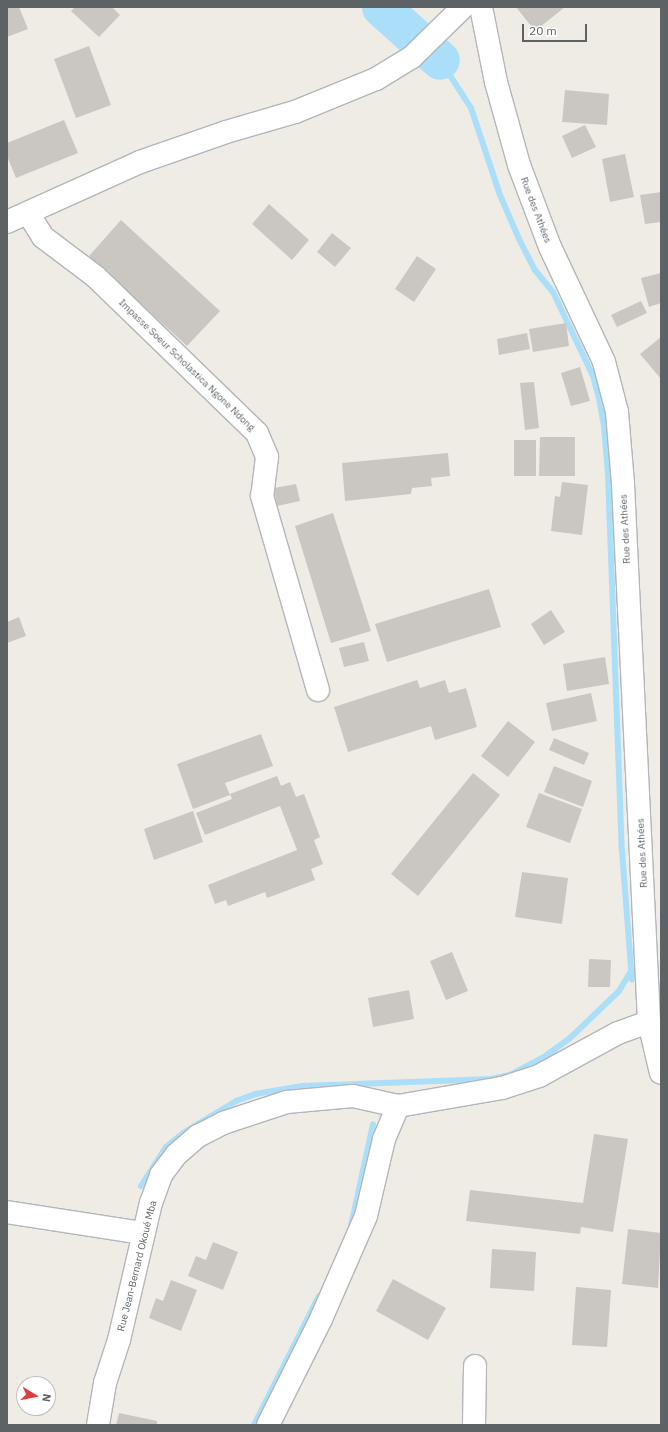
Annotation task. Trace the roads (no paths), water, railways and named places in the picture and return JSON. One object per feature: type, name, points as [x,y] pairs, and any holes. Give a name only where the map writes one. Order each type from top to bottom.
[{"type":"street","points":[[7,222],[178,147],[295,112],[351,91],[412,57],[463,7]]},
{"type":"street","name":"Rue des Athées","points":[[481,7],[496,82],[519,164],[550,247],[604,362],[617,412],[623,484],[649,1022],[661,1073]]},
{"type":"street","name":"Impasse Soeur Scholastica Ngone Ndong","points":[[28,213],[43,237],[96,277],[257,434],[267,457],[262,496],[318,690]]},
{"type":"street","points":[[268,1425],[321,1319],[366,1216],[384,1139],[398,1106],[495,1089],[538,1076],[618,1033],[649,1022]]},
{"type":"street","name":"Rue Jean-Bernard Okoué Mba","points":[[98,1425],[105,1383],[119,1340],[143,1233],[161,1175],[177,1154],[198,1136],[223,1123],[287,1102],[322,1097],[353,1096],[398,1106]]},
{"type":"street","points":[[7,1212],[143,1233]]},
{"type":"street","points":[[474,1425],[475,1366]]},
{"type":"waterway","points":[[381,7],[440,60]]},
{"type":"waterway","points":[[440,60],[471,108],[500,195],[519,239],[535,270],[553,292],[593,376],[599,398],[604,426],[608,475],[622,851],[632,980]]},
{"type":"waterway","points":[[141,1186],[166,1147],[183,1133],[236,1101],[255,1094],[302,1086],[491,1079],[510,1075],[544,1057],[569,1039],[619,991],[630,973]]},
{"type":"waterway","points":[[351,1226],[373,1124]]},
{"type":"waterway","points":[[254,1425],[319,1296]]}]
